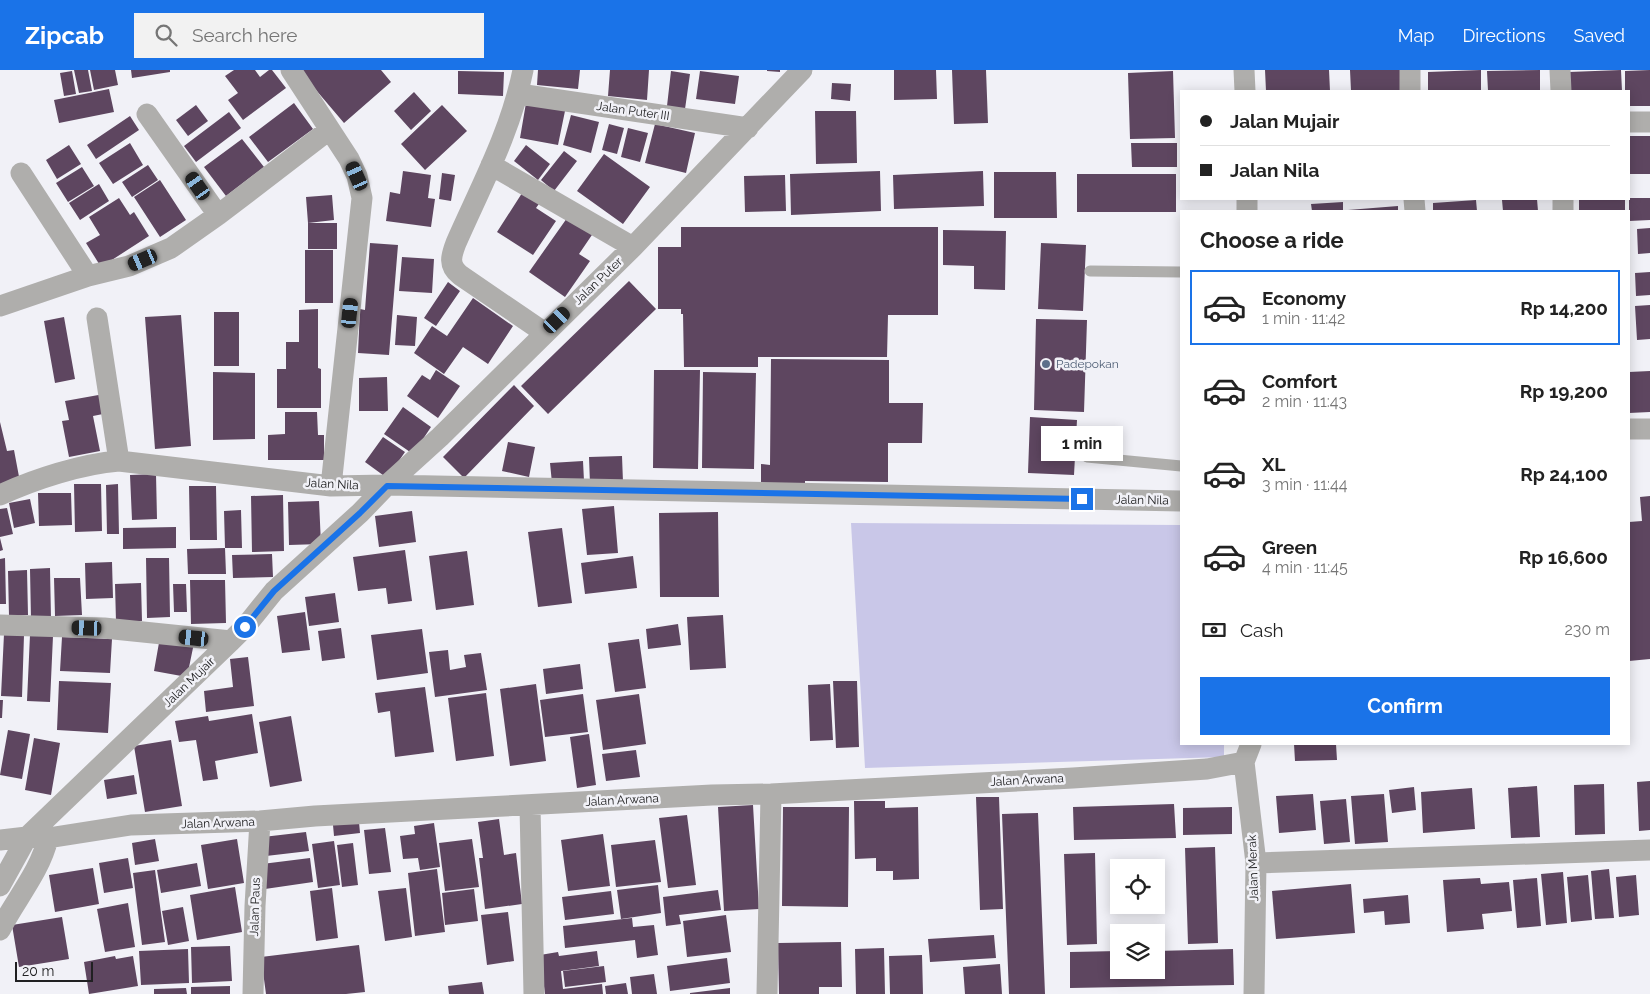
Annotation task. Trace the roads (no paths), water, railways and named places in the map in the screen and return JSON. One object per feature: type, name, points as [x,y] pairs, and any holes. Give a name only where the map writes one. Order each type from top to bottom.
[{"type":"street","points":[[291,70],[349,159],[357,176],[362,198],[331,486]]},
{"type":"street","points":[[523,70],[519,94],[504,134],[450,258],[455,271],[460,275],[545,333]]},
{"type":"street","name":"Jalan Puter","points":[[387,486],[440,437],[633,247],[802,70]]},
{"type":"street","points":[[1244,70],[1245,90]]},
{"type":"street","points":[[1410,70],[1410,90]]},
{"type":"street","points":[[1560,70],[1561,90]]},
{"type":"street","name":"Jalan Puter III","points":[[519,94],[748,128]]},
{"type":"street","points":[[147,114],[218,216]]},
{"type":"street","points":[[1630,122],[1650,122]]},
{"type":"street","points":[[0,306],[88,276],[129,266],[171,248],[218,216],[329,130]]},
{"type":"street","points":[[491,165],[633,247]]},
{"type":"street","points":[[21,173],[88,276]]},
{"type":"street","points":[[97,318],[119,461]]},
{"type":"street","points":[[1630,429],[1650,430]]},
{"type":"street","name":"Jalan Nila","points":[[0,495],[27,483],[102,462],[119,461],[331,486],[1180,501]]},
{"type":"street","name":"Jalan Mujair","points":[[0,886],[37,838],[245,627],[274,591],[387,486]]},
{"type":"street","points":[[0,625],[104,628],[230,642]]},
{"type":"street","name":"Jalan Arwana","points":[[0,840],[37,838],[131,825],[260,821],[315,816],[712,795],[771,794],[1207,769],[1248,753]]},
{"type":"street","name":"Jalan Merak","points":[[1248,753],[1256,863],[1254,994]]},
{"type":"street","points":[[767,994],[771,794]]},
{"type":"street","points":[[530,806],[534,994]]},
{"type":"street","name":"Jalan Paus","points":[[253,994],[255,906],[260,821]]},
{"type":"street","points":[[0,930],[45,851],[37,838]]},
{"type":"street","points":[[1256,863],[1650,850]]},
{"type":"lane","points":[[1090,271],[1180,272]]},
{"type":"lane","points":[[1087,457],[1180,466]]},
{"type":"place","name":"Padepokan","points":[[1046,364]]}]
